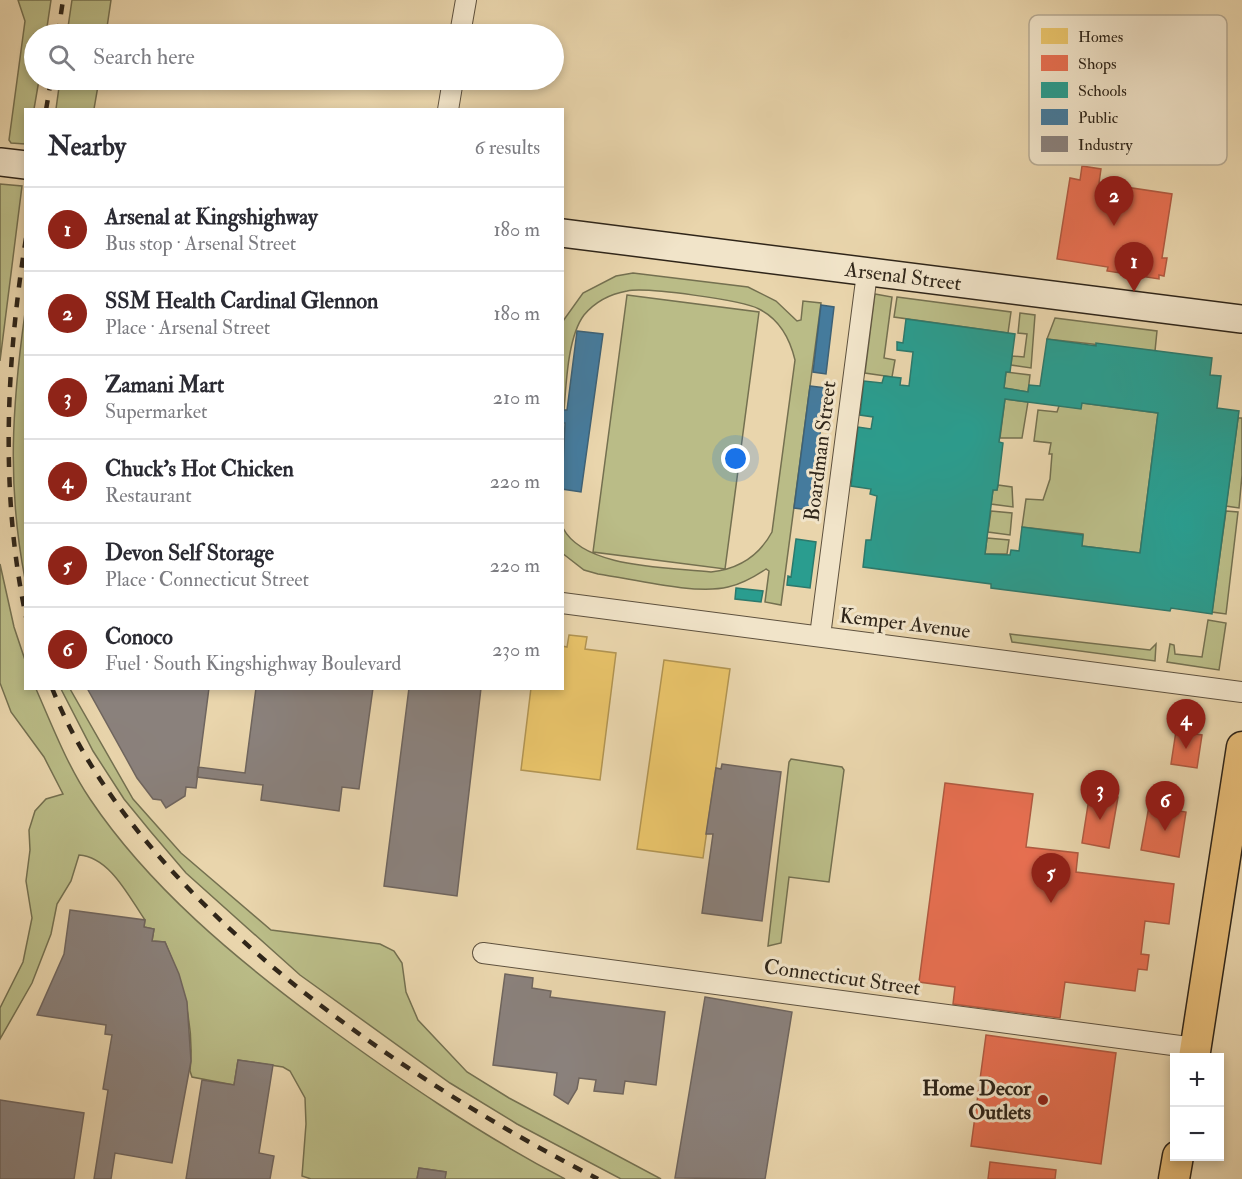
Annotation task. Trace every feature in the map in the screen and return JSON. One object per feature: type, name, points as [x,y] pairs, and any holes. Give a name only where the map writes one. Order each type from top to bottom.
[{"type":"main road","name":"Arsenal Street","points":[[564,233],[1242,319]]},
{"type":"main road","points":[[1194,1053],[1242,747]]},
{"type":"main road","points":[[1174,1179],[1177,1161]]},
{"type":"street","points":[[462,24],[466,0]]},
{"type":"street","points":[[448,108],[451,90]]},
{"type":"street","name":"Boardman Street","points":[[820,636],[867,273]]},
{"type":"street","name":"Kemper Avenue","points":[[564,603],[1242,692]]},
{"type":"street","name":"Connecticut Street","points":[[483,953],[1194,1053]]},
{"type":"green space","points":[[18,0],[51,0],[47,24],[25,24]]},
{"type":"green space","points":[[72,0],[111,0],[107,24],[68,24]]},
{"type":"green space","points":[[24,28],[24,90],[37,90],[34,108],[24,108],[24,144],[11,143],[9,140]]},
{"type":"green space","points":[[59,90],[97,90],[94,108],[56,108]]},
{"type":"green space","points":[[0,184],[22,186],[0,361]]},
{"type":"green space","points":[[633,273],[748,287],[776,301],[797,321],[801,320],[803,301],[821,303],[781,605],[765,602],[769,571],[766,569],[748,580],[728,587],[682,588],[598,574],[584,570],[564,555],[564,529],[574,541],[589,551],[608,559],[652,567],[711,572],[731,568],[747,560],[761,548],[772,532],[795,360],[783,330],[766,313],[749,305],[715,298],[653,291],[627,291],[603,299],[584,315],[578,325],[570,352],[564,412],[564,320],[583,293],[616,276]]},
{"type":"green space","points":[[875,294],[892,297],[884,358],[895,360],[892,377],[865,373]]},
{"type":"green space","points":[[627,295],[759,312],[725,569],[593,552]]},
{"type":"green space","points":[[897,297],[1011,312],[1008,333],[894,317]]},
{"type":"green space","points":[[1020,313],[1035,315],[1031,368],[1011,365],[1012,356],[1024,357],[1027,334],[1018,333]]},
{"type":"green space","points":[[1055,318],[1157,331],[1155,351],[1047,339]]},
{"type":"green space","points":[[24,322],[24,573],[19,545],[14,478],[13,446]]},
{"type":"green space","points":[[1006,372],[1030,375],[1028,392],[1004,388]]},
{"type":"green space","points":[[1005,399],[1028,402],[1022,438],[1000,438]]},
{"type":"green space","points":[[1082,403],[1158,413],[1140,553],[1082,546],[1083,534],[1022,527],[1026,499],[1043,500],[1050,479],[1051,443],[1034,441],[1038,410],[1057,412],[1059,406]]},
{"type":"green space","points":[[1238,418],[1242,418],[1242,475],[1239,508],[1226,506]]},
{"type":"green space","points":[[998,485],[1012,487],[1013,507],[991,504],[993,490],[997,490]]},
{"type":"green space","points":[[991,511],[1012,513],[1010,535],[988,532]]},
{"type":"green space","points":[[1226,511],[1238,512],[1226,614],[1212,612]]},
{"type":"green space","points":[[987,538],[1009,540],[1007,554],[985,554]]},
{"type":"green space","points":[[0,564],[14,627],[24,657],[24,690],[36,690],[74,773],[113,831],[139,862],[167,892],[226,947],[321,1022],[440,1105],[502,1144],[565,1179],[445,1179],[446,1172],[419,1168],[417,1179],[311,1179],[302,1176],[306,1124],[305,1098],[290,1071],[283,1067],[238,1060],[234,1085],[192,1077],[190,1071],[191,1038],[186,1005],[165,942],[152,941],[154,929],[144,927],[145,920],[118,880],[109,870],[90,857],[79,855],[71,881],[57,904],[51,934],[32,983],[0,1039],[0,1008],[23,962],[32,918],[26,881],[30,850],[29,830],[35,811],[46,799],[63,794],[44,757],[11,712],[0,683]]},
{"type":"green space","points":[[1208,620],[1226,623],[1219,670],[1167,662],[1170,644],[1174,645],[1175,654],[1202,657]]},
{"type":"green space","points":[[1010,634],[1150,650],[1156,644],[1155,661],[1012,642]]},
{"type":"green space","points":[[62,690],[71,690],[133,799],[181,853],[271,930],[380,944],[394,951],[402,963],[406,992],[418,1020],[467,1072],[509,1098],[661,1179],[621,1179],[517,1124],[450,1083],[300,975],[186,873],[124,799],[93,751]]},
{"type":"green space","points":[[791,759],[842,767],[844,770],[829,882],[789,877],[781,943],[768,946],[789,762]]},
{"type":"building: Homes","points":[[569,635],[587,637],[585,649],[616,653],[600,780],[521,770],[531,690],[564,690],[564,646],[567,647]]},
{"type":"building: Homes","points":[[664,660],[730,669],[703,858],[637,849]]},
{"type":"building: Shops","points":[[1082,166],[1101,169],[1099,183],[1172,194],[1162,258],[1167,258],[1164,276],[1159,275],[1159,279],[1107,271],[1108,267],[1057,259],[1070,178],[1080,180]]},
{"type":"building: Shops","points":[[1176,731],[1202,735],[1197,768],[1171,764]]},
{"type":"building: Shops","points":[[945,783],[1033,794],[1026,847],[1078,853],[1076,872],[1174,884],[1169,924],[1145,921],[1141,954],[1149,955],[1147,970],[1138,969],[1135,991],[1065,982],[1060,1018],[953,1004],[955,987],[919,982]]},
{"type":"building: Shops","points":[[1090,792],[1118,797],[1109,848],[1082,843]]},
{"type":"building: Shops","points":[[1149,806],[1186,812],[1179,857],[1141,850]]},
{"type":"building: Shops","name":"Home Decor Outlets","points":[[986,1035],[1116,1053],[1101,1164],[971,1146]]},
{"type":"building: Shops","points":[[990,1162],[1056,1170],[1055,1179],[988,1179]]},
{"type":"building: Schools","points":[[906,319],[1015,334],[1010,372],[1006,372],[1004,388],[1028,392],[1029,385],[1040,386],[1047,339],[1212,358],[1210,375],[1221,376],[1217,408],[1239,411],[1212,614],[1171,608],[1170,611],[991,588],[991,584],[863,567],[866,540],[871,540],[877,496],[870,494],[871,489],[851,486],[858,427],[871,429],[873,417],[860,415],[864,381],[882,383],[884,376],[901,378],[900,385],[909,386],[913,352],[897,350],[897,342],[903,343]],"holes":[[[1005,399],[1081,409],[1082,403],[1158,413],[1140,553],[1082,546],[1083,535],[1022,527],[1019,551],[1011,550],[1010,555],[985,554],[993,490],[997,490],[998,485],[1003,443],[999,442]]]},
{"type":"building: Schools","points":[[796,539],[816,542],[810,588],[787,585],[788,576],[791,577]]},
{"type":"building: Schools","points":[[736,588],[763,591],[761,602],[735,599]]},
{"type":"building: Public","points":[[821,305],[834,307],[826,374],[813,372]]},
{"type":"building: Public","points":[[577,331],[603,334],[581,492],[564,489],[564,410],[567,410]]},
{"type":"building: Public","points":[[810,386],[826,388],[810,510],[794,508]]},
{"type":"building: Industry","points":[[88,690],[209,690],[196,788],[186,787],[185,796],[166,808],[161,800],[153,799],[137,778]]},
{"type":"building: Industry","points":[[256,690],[373,690],[359,789],[342,787],[339,811],[261,800],[263,785],[197,777],[198,767],[245,773]]},
{"type":"building: Industry","points":[[409,690],[481,690],[457,896],[384,886]]},
{"type":"building: Industry","points":[[722,764],[781,772],[762,921],[702,913],[713,834],[706,834],[716,768],[721,769]]},
{"type":"building: Industry","points":[[70,910],[145,920],[144,927],[154,929],[152,941],[165,942],[179,974],[187,1002],[191,1061],[172,1163],[115,1153],[111,1179],[94,1179],[108,1090],[103,1089],[112,1035],[105,1034],[106,1025],[37,1015],[64,954]]},
{"type":"building: Industry","points":[[505,974],[533,978],[532,988],[551,991],[550,997],[665,1012],[656,1085],[625,1081],[623,1094],[594,1091],[596,1080],[579,1078],[577,1089],[568,1104],[554,1095],[557,1073],[493,1065]]},
{"type":"building: Industry","points":[[705,997],[792,1012],[765,1179],[675,1178]]},
{"type":"building: Industry","points":[[238,1060],[273,1065],[259,1153],[274,1156],[270,1179],[186,1179],[202,1080],[234,1085]]},
{"type":"building: Industry","points":[[0,1100],[84,1113],[74,1179],[0,1179]]},
{"type":"building: Industry","points":[[419,1168],[446,1172],[445,1179],[417,1179]]},
{"type":"railway","points":[[59,24],[63,0]]},
{"type":"railway","points":[[46,108],[49,90]]},
{"type":"railway","points":[[24,251],[10,380],[9,428],[12,523],[24,606]]},
{"type":"railway","points":[[53,690],[91,766],[145,840],[210,910],[283,975],[361,1035],[441,1089],[521,1138],[598,1179]]},
{"type":"place","name":"SSM Health Cardinal Glennon","points":[[1114,226]]},
{"type":"place","name":"Arsenal at Kingshighway","points":[[1134,292]]},
{"type":"place","name":"Chuck's Hot Chicken","points":[[1186,749]]},
{"type":"place","name":"Zamani Mart","points":[[1100,820]]},
{"type":"place","name":"Conoco","points":[[1165,831]]},
{"type":"place","name":"Devon Self Storage","points":[[1051,903]]},
{"type":"place","name":"Home Decor Outlets","points":[[1043,1100]]}]
